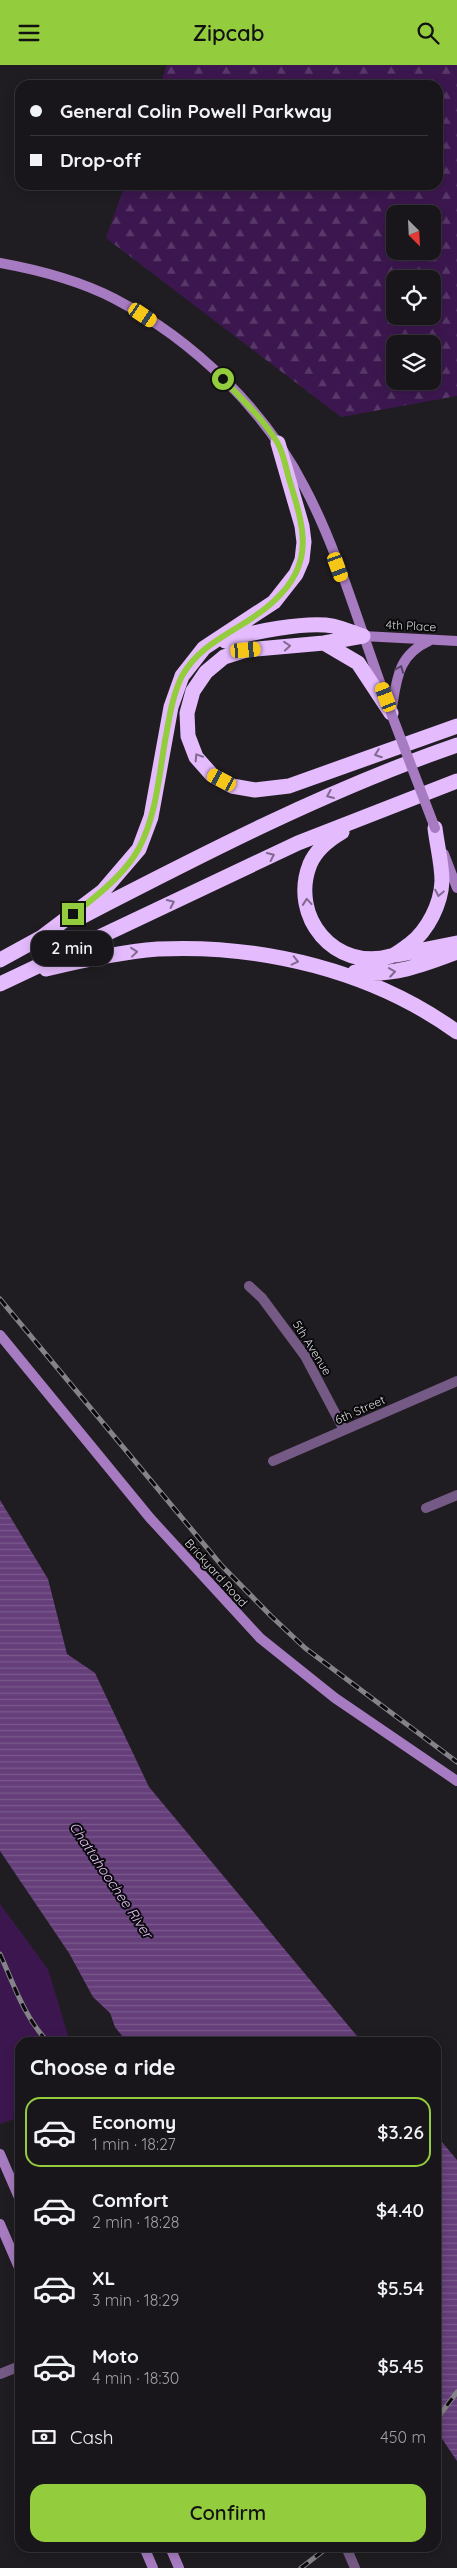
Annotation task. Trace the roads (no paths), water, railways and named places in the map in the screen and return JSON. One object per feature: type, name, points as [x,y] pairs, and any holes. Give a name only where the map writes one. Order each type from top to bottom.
[{"type":"highway","points":[[42,937],[103,891],[139,849],[151,817],[171,707],[182,676],[204,648],[274,602],[292,580],[302,560],[304,543],[302,526],[278,443]]},
{"type":"highway","points":[[204,648],[244,634],[299,627],[332,626],[363,636]]},
{"type":"highway","points":[[363,636],[324,643],[246,650],[224,657],[206,671],[193,691],[187,713],[188,728],[196,757],[212,775],[232,785],[255,790],[289,786],[457,726]]},
{"type":"highway","points":[[324,643],[358,663],[391,713]]},
{"type":"highway","points":[[0,960],[241,835],[374,776],[457,745]]},
{"type":"highway","points":[[0,984],[298,843],[457,781]]},
{"type":"highway","points":[[372,813],[327,841],[310,863],[306,905],[314,927],[329,945],[349,955],[372,959],[457,943]]},
{"type":"highway","points":[[392,956],[419,937],[437,906],[442,881],[435,828]]},
{"type":"highway","points":[[18,975],[103,956],[159,949],[215,950],[253,954],[326,968],[376,975],[402,971],[457,951]]},
{"type":"highway","points":[[326,968],[371,985],[429,1012],[457,1033]]},
{"type":"street","points":[[0,263],[82,285],[114,298],[143,315],[198,355],[247,404],[278,443],[306,488],[457,888]]},
{"type":"street","name":"4th Place","points":[[363,636],[457,641]]},
{"type":"street","points":[[391,713],[397,676],[403,661],[412,651],[432,640]]},
{"type":"street","points":[[447,862],[457,874]]},
{"type":"street","name":"5th Avenue","points":[[249,1285],[262,1298],[305,1356],[344,1430]]},
{"type":"street","name":"Brickyard Road","points":[[0,1335],[150,1518],[260,1638],[335,1698],[456,1778]]},
{"type":"street","name":"6th Street","points":[[273,1461],[457,1381]]},
{"type":"street","points":[[426,1508],[457,1495]]},
{"type":"street","points":[[0,2154],[15,2188]]},
{"type":"street","points":[[0,2224],[15,2258]]},
{"type":"street","points":[[0,2374],[15,2367]]},
{"type":"street","points":[[146,2552],[153,2568]]},
{"type":"street","points":[[172,2552],[179,2568]]},
{"type":"street","points":[[348,2552],[352,2567]]},
{"type":"water","name":"Chattahoochee River","points":[[0,1500],[48,1579],[67,1654],[95,1673],[149,1787],[358,2037],[123,2037],[115,2027],[110,2013],[93,1997],[69,1953],[0,1851]]},
{"type":"water","points":[[441,2141],[457,2160],[457,2461],[441,2437]]},
{"type":"railway","points":[[0,1299],[222,1566],[271,1616],[305,1648],[457,1762]]},
{"type":"railway","points":[[0,1954],[27,2012],[44,2037]]},
{"type":"railway","points":[[441,2413],[457,2392]]},
{"type":"railway","points":[[301,2568],[322,2552]]}]
